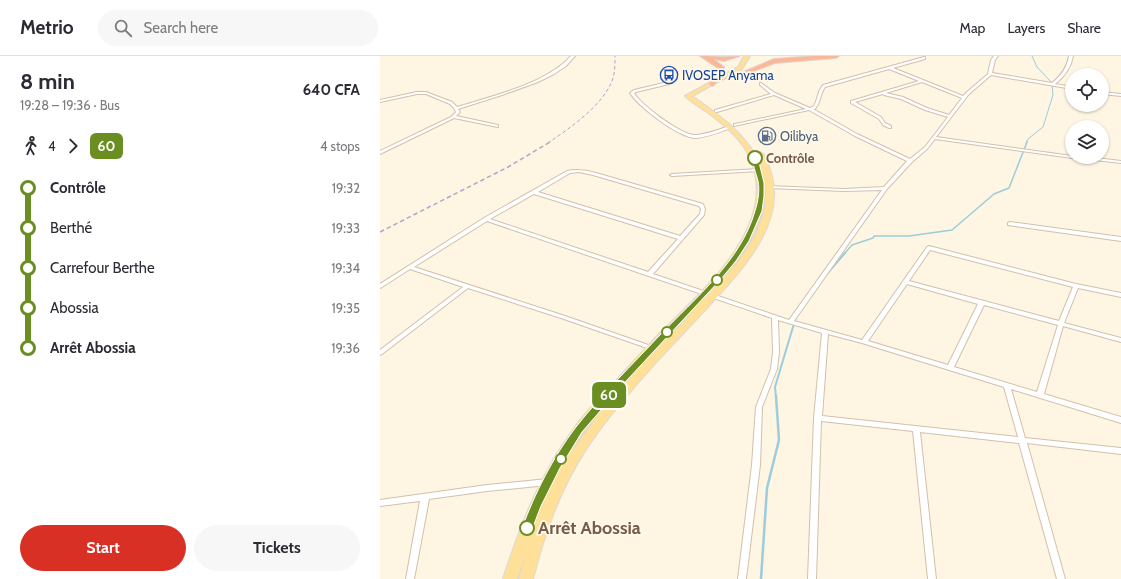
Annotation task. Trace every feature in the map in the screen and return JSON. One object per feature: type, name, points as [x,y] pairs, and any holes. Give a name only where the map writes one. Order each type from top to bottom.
[{"type":"highway","points":[[703,56],[721,67],[720,72],[712,84]]},
{"type":"highway","points":[[707,56],[724,59],[737,56]]},
{"type":"highway","points":[[779,56],[793,56]]},
{"type":"highway","points":[[739,74],[774,61],[836,56]]},
{"type":"main road","points":[[526,579],[533,550],[548,506],[571,463],[590,433],[614,402],[708,295],[734,260],[746,241],[752,227],[758,211],[761,196],[761,183],[755,158],[733,126],[688,96],[740,68],[746,60],[746,56]]},
{"type":"main road","points":[[510,579],[518,552],[536,506],[548,482],[579,430],[604,400],[652,348],[743,262],[756,243],[768,212],[769,187],[766,171],[752,141],[716,111],[695,97],[699,93],[739,74],[753,62],[753,56]]},
{"type":"street","points":[[456,108],[523,87],[550,74],[569,61],[573,56]]},
{"type":"street","points":[[790,322],[885,188],[910,161],[926,148],[964,98],[990,74],[993,60],[996,56]]},
{"type":"street","points":[[1052,86],[1058,82],[1067,69],[1071,56]]},
{"type":"street","points":[[668,83],[635,91],[632,95],[652,114],[688,135],[696,136],[816,107],[819,93],[824,86],[924,58]]},
{"type":"street","points":[[890,68],[964,98]]},
{"type":"street","points":[[990,74],[1065,87]]},
{"type":"street","points":[[890,127],[884,124],[880,118],[852,102],[884,94],[922,81]]},
{"type":"street","points":[[761,84],[774,94],[810,109],[856,135],[910,161]]},
{"type":"street","points":[[380,102],[426,93],[446,100],[456,108],[458,112],[454,117],[380,153]]},
{"type":"street","points":[[1109,93],[1121,95]]},
{"type":"street","points":[[716,111],[774,94]]},
{"type":"street","points":[[884,94],[902,98],[926,109],[950,116]]},
{"type":"street","points":[[454,117],[498,126]]},
{"type":"street","points":[[934,138],[1065,155]]},
{"type":"street","points":[[1109,161],[1121,162]]},
{"type":"street","points":[[672,175],[758,170]]},
{"type":"street","points":[[380,286],[486,220],[569,172],[583,171],[631,183],[701,205],[703,209],[702,214],[649,275]]},
{"type":"street","points":[[769,187],[844,190],[885,188]]},
{"type":"street","points":[[534,192],[681,238]]},
{"type":"street","points":[[486,220],[790,322],[864,342],[1121,420]]},
{"type":"street","points":[[1010,224],[1121,239]]},
{"type":"street","points":[[864,342],[929,248],[1076,286],[1121,295]]},
{"type":"street","points":[[411,268],[563,317],[652,348]]},
{"type":"street","points":[[905,282],[1121,340]]},
{"type":"street","points":[[380,353],[468,286]]},
{"type":"street","points":[[1040,395],[1061,324],[1076,286]]},
{"type":"street","points":[[950,368],[982,302]]},
{"type":"street","points":[[742,579],[756,465],[759,407],[774,369],[776,352],[775,317]]},
{"type":"street","points":[[812,579],[818,418],[825,331]]},
{"type":"street","points":[[1007,386],[1060,579]]},
{"type":"street","points":[[818,418],[916,430],[1121,451]]},
{"type":"street","points":[[916,430],[932,579]]},
{"type":"street","points":[[380,503],[487,488],[548,482]]},
{"type":"street","points":[[410,579],[425,497]]},
{"type":"waterway","points":[[1026,143],[1028,139],[1043,127],[1053,95],[1052,83],[1037,67],[1032,56]]},
{"type":"waterway","points":[[844,254],[852,245],[873,238],[874,236],[909,236],[952,230],[994,194],[1009,188],[1027,142]]},
{"type":"waterway","points":[[825,276],[845,253]]},
{"type":"waterway","points":[[776,397],[775,387],[796,317]]},
{"type":"waterway","points":[[761,579],[767,488],[779,440],[776,396]]},
{"type":"railway","points":[[548,143],[584,116],[601,99],[612,81],[615,56]]},
{"type":"railway","points":[[380,232],[508,167],[550,142]]},
{"type":"bus line","name":"60","points":[[527,528],[556,466],[579,430],[604,400],[734,260],[746,241],[758,211],[761,196],[761,183],[755,158]]},
{"type":"place","name":"IVOSEP Anyama","points":[[669,75]]},
{"type":"place","name":"Oilibya","points":[[767,136]]},
{"type":"place","name":"Contrôle","points":[[755,158]]},
{"type":"place","name":"Arrêt Abossia","points":[[527,528]]}]
